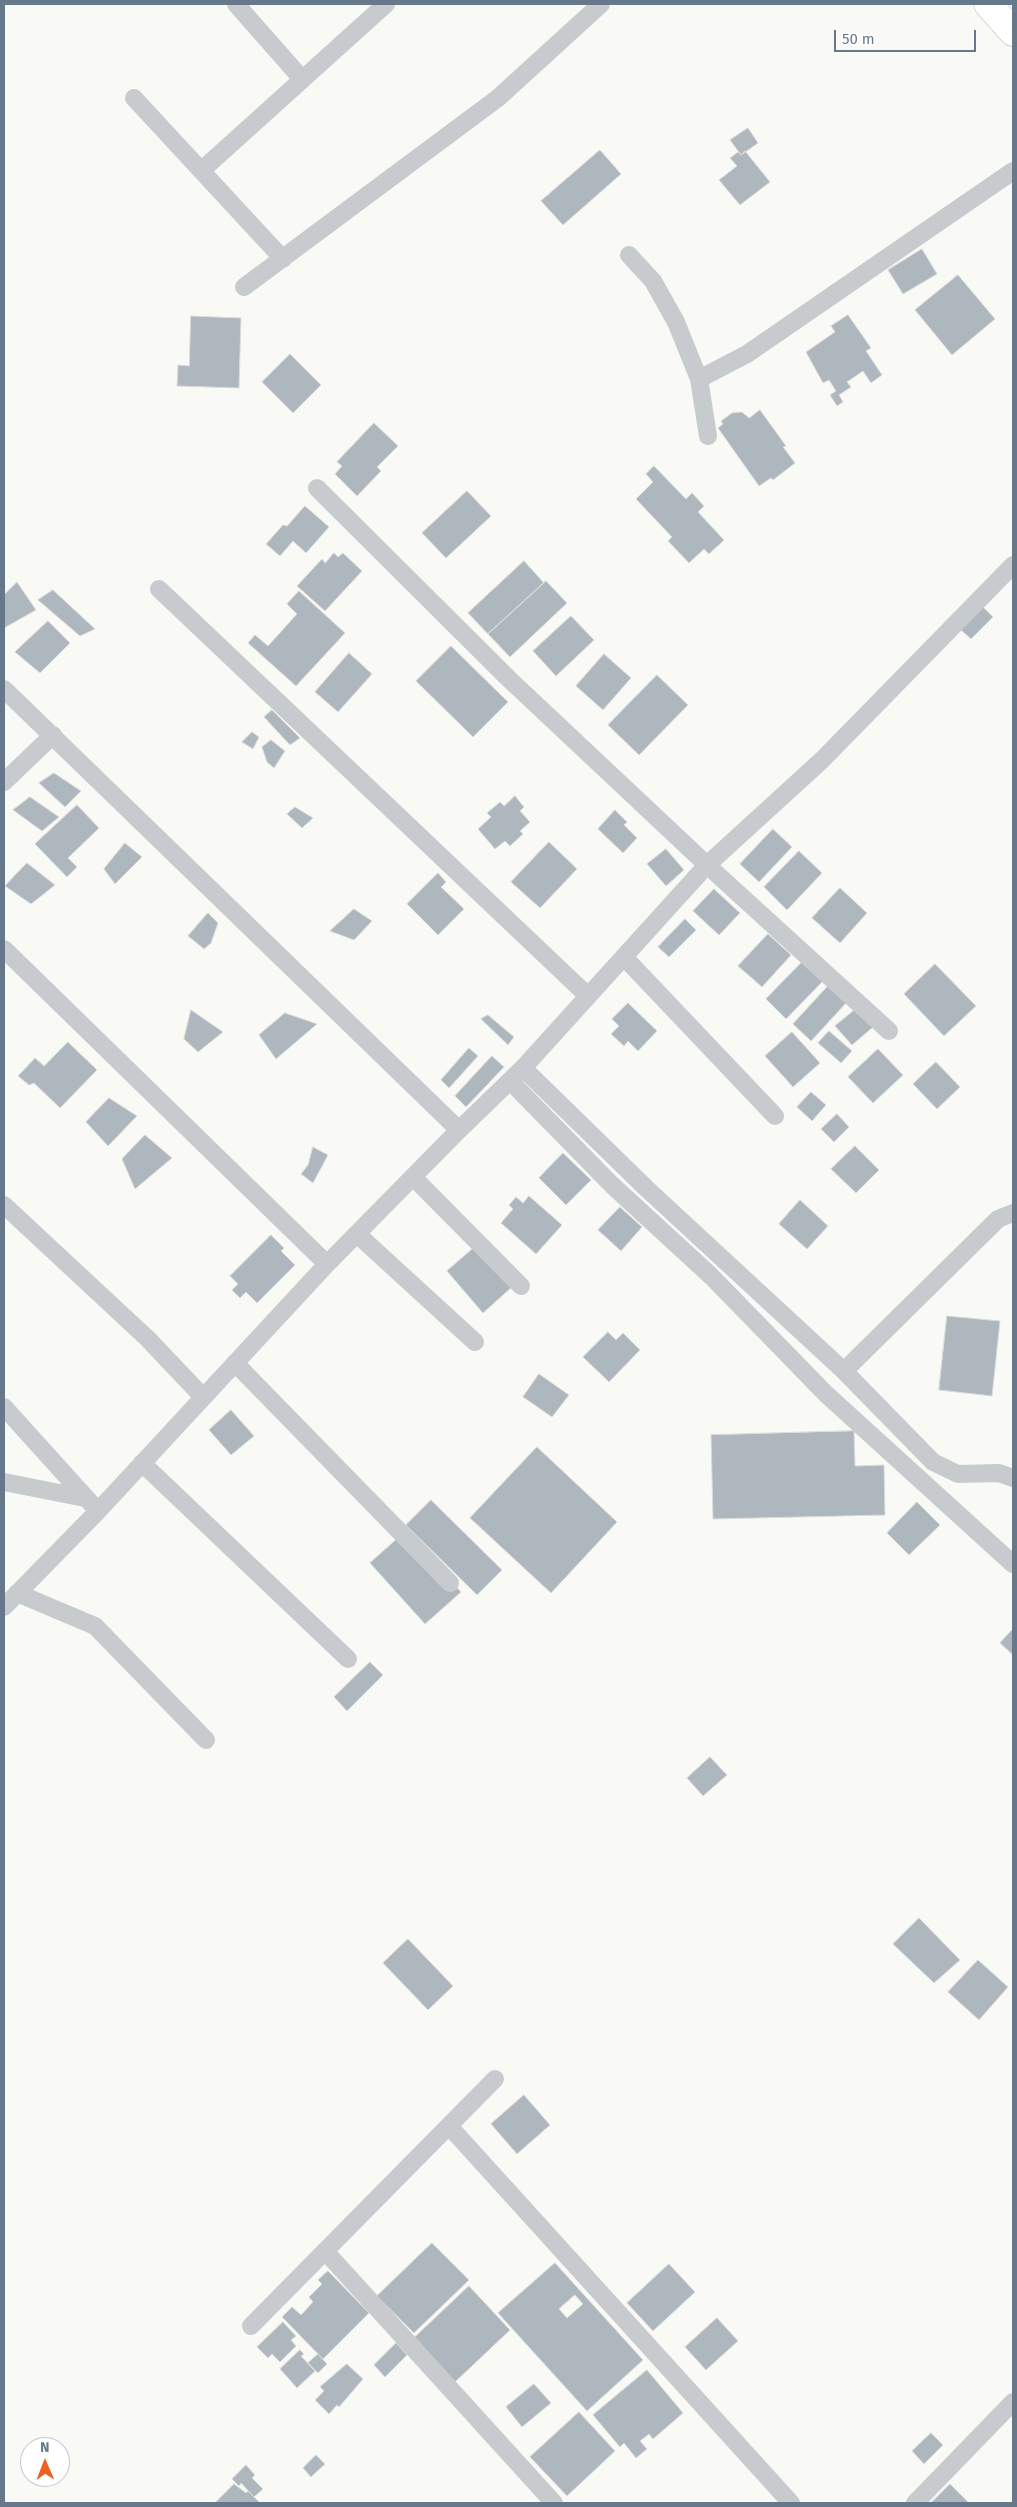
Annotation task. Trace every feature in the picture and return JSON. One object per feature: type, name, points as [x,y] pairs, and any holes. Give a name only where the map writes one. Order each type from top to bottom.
[{"type":"main road","points":[[988,4],[1013,32]]},
{"type":"street","points":[[236,4],[302,79]]},
{"type":"street","points":[[202,170],[386,4]]},
{"type":"street","points":[[244,287],[491,104],[600,4]]},
{"type":"street","points":[[134,98],[283,259]]},
{"type":"street","points":[[699,378],[747,354],[1013,170]]},
{"type":"street","points":[[629,255],[653,281],[676,322],[699,378],[708,436]]},
{"type":"street","points":[[317,488],[509,679],[707,865],[889,1031]]},
{"type":"street","points":[[4,1607],[98,1511],[328,1264],[459,1130],[523,1068],[707,865],[822,760],[1013,565]]},
{"type":"street","points":[[159,589],[588,996]]},
{"type":"street","points":[[4,689],[459,1130]]},
{"type":"street","points":[[4,782],[52,735]]},
{"type":"street","points":[[4,949],[328,1264]]},
{"type":"street","points":[[624,957],[775,1116]]},
{"type":"street","points":[[523,1068],[646,1188],[844,1371],[933,1462],[958,1474],[998,1473],[1013,1478]]},
{"type":"street","points":[[510,1081],[612,1185],[711,1276],[826,1394],[1013,1564]]},
{"type":"street","points":[[413,1177],[521,1286]]},
{"type":"street","points":[[4,1205],[148,1339],[203,1397]]},
{"type":"street","points":[[844,1371],[998,1219],[1013,1213]]},
{"type":"street","points":[[357,1234],[474,1342]]},
{"type":"street","points":[[235,1363],[450,1583]]},
{"type":"street","points":[[4,1407],[98,1511]]},
{"type":"street","points":[[142,1463],[348,1659]]},
{"type":"street","points":[[4,1482],[85,1498]]},
{"type":"street","points":[[17,1593],[95,1626],[206,1740]]},
{"type":"street","points":[[251,2326],[495,2079]]},
{"type":"street","points":[[449,2126],[791,2503]]},
{"type":"street","points":[[325,2251],[554,2503]]},
{"type":"street","points":[[915,2503],[1013,2402]]},
{"type":"building","points":[[748,128],[758,143],[741,155],[730,140]]},
{"type":"building","points":[[600,150],[621,174],[563,225],[541,201]]},
{"type":"building","points":[[745,151],[770,182],[740,205],[719,180],[737,166],[730,158],[738,152],[741,155]]},
{"type":"building","points":[[922,249],[937,274],[903,294],[888,270]]},
{"type":"building","points":[[958,275],[995,319],[952,355],[915,310]]},
{"type":"building","points":[[848,315],[871,348],[866,351],[882,375],[871,383],[863,371],[847,382],[851,387],[839,395],[843,402],[837,406],[830,395],[836,391],[829,380],[823,383],[806,352],[835,332],[831,326]]},
{"type":"building","points":[[191,316],[241,318],[239,388],[177,386],[178,365],[189,366]]},
{"type":"building","points":[[290,354],[321,385],[293,413],[262,382]]},
{"type":"building","points":[[760,410],[786,446],[783,447],[795,463],[773,480],[771,478],[759,486],[718,428],[723,424],[721,421],[732,413],[742,412],[749,418]]},
{"type":"building","points":[[374,423],[398,446],[377,467],[381,471],[357,496],[335,474],[342,466],[337,462]]},
{"type":"building","points":[[654,466],[686,499],[692,493],[704,506],[698,512],[724,540],[709,554],[704,549],[689,563],[668,541],[672,537],[636,499],[653,482],[646,474]]},
{"type":"building","points":[[467,491],[491,516],[446,558],[422,533]]},
{"type":"building","points":[[305,506],[329,527],[306,553],[293,541],[280,556],[266,544],[283,525],[287,526]]},
{"type":"building","points":[[334,553],[338,557],[343,553],[362,571],[325,611],[297,586],[322,559],[325,563]]},
{"type":"building","points":[[524,561],[544,583],[488,634],[468,613]]},
{"type":"building","points":[[546,581],[567,603],[510,657],[488,634]]},
{"type":"building","points":[[17,582],[36,610],[4,628],[4,595]]},
{"type":"building","points":[[53,590],[95,629],[80,636],[38,600]]},
{"type":"building","points":[[299,591],[345,633],[296,686],[248,643],[255,635],[268,646],[297,614],[287,604]]},
{"type":"building","points":[[982,606],[993,617],[971,639],[960,629]]},
{"type":"building","points":[[571,616],[594,640],[556,676],[533,651]]},
{"type":"building","points":[[48,621],[70,643],[40,673],[15,652]]},
{"type":"building","points":[[451,646],[508,702],[473,737],[416,681]]},
{"type":"building","points":[[349,653],[372,674],[338,712],[315,692]]},
{"type":"building","points":[[604,654],[631,678],[603,710],[576,686]]},
{"type":"building","points":[[657,675],[688,705],[639,755],[608,725]]},
{"type":"building","points":[[272,710],[300,738],[290,745],[264,717]]},
{"type":"building","points":[[252,732],[259,737],[253,749],[242,742]]},
{"type":"building","points":[[271,740],[285,751],[274,768],[267,762],[262,747]]},
{"type":"building","points":[[54,773],[81,791],[65,807],[39,783]]},
{"type":"building","points":[[515,796],[524,807],[520,811],[530,822],[520,831],[523,834],[510,846],[505,841],[495,849],[478,829],[491,817],[487,813],[500,802],[504,806]]},
{"type":"building","points":[[30,797],[59,817],[42,831],[13,810]]},
{"type":"building","points":[[77,805],[99,828],[68,858],[77,867],[67,877],[35,844]]},
{"type":"building","points":[[295,807],[313,818],[302,828],[287,814]]},
{"type":"building","points":[[615,810],[627,822],[624,825],[637,838],[623,853],[598,829]]},
{"type":"building","points":[[773,829],[792,847],[759,882],[740,864]]},
{"type":"building","points":[[549,842],[577,869],[540,908],[511,882]]},
{"type":"building","points":[[125,843],[142,857],[115,884],[104,869]]},
{"type":"building","points":[[666,849],[684,870],[666,886],[647,864]]},
{"type":"building","points":[[799,851],[822,873],[787,910],[764,887]]},
{"type":"building","points":[[27,863],[55,885],[31,904],[5,886]]},
{"type":"building","points":[[438,873],[446,882],[441,887],[464,909],[438,935],[407,904]]},
{"type":"building","points":[[840,888],[867,913],[840,943],[812,918]]},
{"type":"building","points":[[714,889],[740,913],[719,935],[693,911]]},
{"type":"building","points":[[354,909],[372,921],[354,940],[330,931]]},
{"type":"building","points":[[208,913],[218,923],[211,943],[204,949],[188,936]]},
{"type":"building","points":[[685,919],[696,930],[669,957],[658,947]]},
{"type":"building","points":[[768,934],[791,955],[762,987],[738,966]]},
{"type":"building","points":[[803,961],[823,981],[786,1019],[766,999]]},
{"type":"building","points":[[935,964],[976,1006],[944,1036],[904,994]]},
{"type":"building","points":[[829,985],[847,1002],[811,1041],[793,1024]]},
{"type":"building","points":[[628,1003],[657,1031],[638,1051],[628,1041],[624,1046],[611,1034],[619,1026],[612,1019]]},
{"type":"building","points":[[857,1008],[873,1027],[852,1045],[835,1026]]},
{"type":"building","points":[[191,1010],[223,1032],[198,1052],[184,1039]]},
{"type":"building","points":[[285,1013],[317,1024],[276,1059],[259,1035]]},
{"type":"building","points":[[488,1015],[514,1037],[508,1045],[481,1019]]},
{"type":"building","points":[[829,1031],[852,1051],[841,1063],[818,1043]]},
{"type":"building","points":[[792,1032],[820,1063],[793,1087],[765,1056]]},
{"type":"building","points":[[68,1042],[97,1070],[60,1108],[34,1083],[29,1085],[18,1076],[35,1058],[44,1066]]},
{"type":"building","points":[[469,1048],[478,1056],[449,1088],[441,1080]]},
{"type":"building","points":[[878,1049],[903,1075],[873,1103],[848,1077]]},
{"type":"building","points":[[492,1056],[504,1067],[466,1107],[455,1096]]},
{"type":"building","points":[[936,1062],[960,1087],[937,1109],[913,1084]]},
{"type":"building","points":[[811,1092],[826,1105],[812,1121],[797,1107]]},
{"type":"building","points":[[109,1098],[137,1116],[108,1146],[86,1122]]},
{"type":"building","points":[[837,1114],[849,1127],[834,1142],[821,1129]]},
{"type":"building","points":[[145,1135],[172,1158],[135,1189],[122,1159]]},
{"type":"building","points":[[855,1146],[879,1170],[856,1193],[831,1169]]},
{"type":"building","points":[[313,1147],[328,1155],[313,1183],[301,1174],[308,1165]]},
{"type":"building","points":[[563,1153],[591,1180],[566,1205],[539,1178]]},
{"type":"building","points":[[529,1196],[562,1225],[536,1254],[501,1223],[513,1209],[509,1205],[516,1197],[523,1203]]},
{"type":"building","points":[[800,1200],[828,1226],[807,1249],[779,1224]]},
{"type":"building","points":[[620,1207],[642,1227],[621,1251],[598,1230]]},
{"type":"building","points":[[271,1235],[284,1248],[281,1251],[295,1265],[257,1303],[246,1292],[240,1298],[232,1290],[238,1284],[230,1276]]},
{"type":"building","points":[[477,1245],[513,1286],[483,1313],[447,1271]]},
{"type":"building","points":[[947,1316],[1000,1321],[992,1396],[939,1390]]},
{"type":"building","points":[[608,1332],[616,1340],[623,1333],[640,1350],[609,1382],[583,1357]]},
{"type":"building","points":[[539,1374],[569,1395],[552,1417],[523,1397]]},
{"type":"building","points":[[231,1410],[254,1436],[231,1455],[209,1430]]},
{"type":"building","points":[[854,1431],[855,1466],[884,1465],[885,1515],[713,1519],[711,1435]]},
{"type":"building","points":[[537,1447],[617,1522],[551,1593],[470,1518]]},
{"type":"building","points":[[431,1500],[502,1570],[477,1595],[406,1525]]},
{"type":"building","points":[[917,1502],[940,1525],[909,1555],[887,1533]]},
{"type":"building","points":[[406,1531],[461,1592],[425,1624],[370,1563]]},
{"type":"building","points":[[1013,1629],[1013,1655],[1000,1643]]},
{"type":"building","points":[[370,1662],[383,1675],[347,1711],[334,1697]]},
{"type":"building","points":[[710,1757],[727,1775],[703,1796],[687,1778]]},
{"type":"building","points":[[919,1918],[960,1960],[934,1983],[893,1944]]},
{"type":"building","points":[[408,1939],[453,1986],[428,2010],[383,1963]]},
{"type":"building","points":[[978,1960],[1008,1987],[979,2020],[948,1992]]},
{"type":"building","points":[[524,2095],[550,2125],[517,2154],[491,2124]]},
{"type":"building","points":[[432,2243],[469,2280],[414,2333],[377,2296]]},
{"type":"building","points":[[555,2263],[643,2360],[587,2411],[498,2313]]},
{"type":"building","points":[[669,2264],[695,2292],[653,2331],[627,2303]]},
{"type":"building","points":[[328,2271],[369,2313],[323,2359],[282,2317],[292,2307],[301,2315],[313,2302],[309,2297],[322,2284],[318,2280]]},
{"type":"building","points":[[469,2286],[510,2330],[455,2382],[414,2338]]},
{"type":"building","points":[[575,2295],[583,2304],[567,2318],[559,2309]]},
{"type":"building","points":[[717,2318],[738,2341],[706,2370],[685,2347]]},
{"type":"building","points":[[283,2322],[296,2336],[291,2340],[296,2346],[280,2362],[272,2354],[268,2358],[257,2347]]},
{"type":"building","points":[[396,2343],[407,2355],[385,2377],[374,2365]]},
{"type":"building","points":[[300,2350],[304,2354],[301,2356],[315,2371],[297,2388],[280,2369]]},
{"type":"building","points":[[318,2354],[327,2364],[318,2373],[308,2363]]},
{"type":"building","points":[[347,2364],[363,2379],[339,2407],[337,2405],[329,2414],[315,2400],[324,2391],[320,2387]]},
{"type":"building","points":[[647,2370],[683,2413],[653,2439],[649,2434],[640,2441],[647,2449],[636,2458],[624,2443],[620,2447],[593,2415]]},
{"type":"building","points":[[534,2384],[551,2403],[522,2427],[506,2407]]},
{"type":"building","points":[[579,2412],[615,2451],[567,2496],[530,2457]]},
{"type":"building","points":[[931,2433],[943,2445],[924,2464],[912,2451]]},
{"type":"building","points":[[316,2455],[325,2464],[311,2477],[303,2468]]},
{"type":"building","points":[[246,2465],[255,2475],[252,2478],[263,2489],[254,2497],[241,2483],[239,2486],[232,2479]]},
{"type":"building","points":[[234,2484],[246,2493],[248,2491],[260,2503],[215,2503]]},
{"type":"building","points":[[950,2484],[969,2503],[931,2503]]}]
